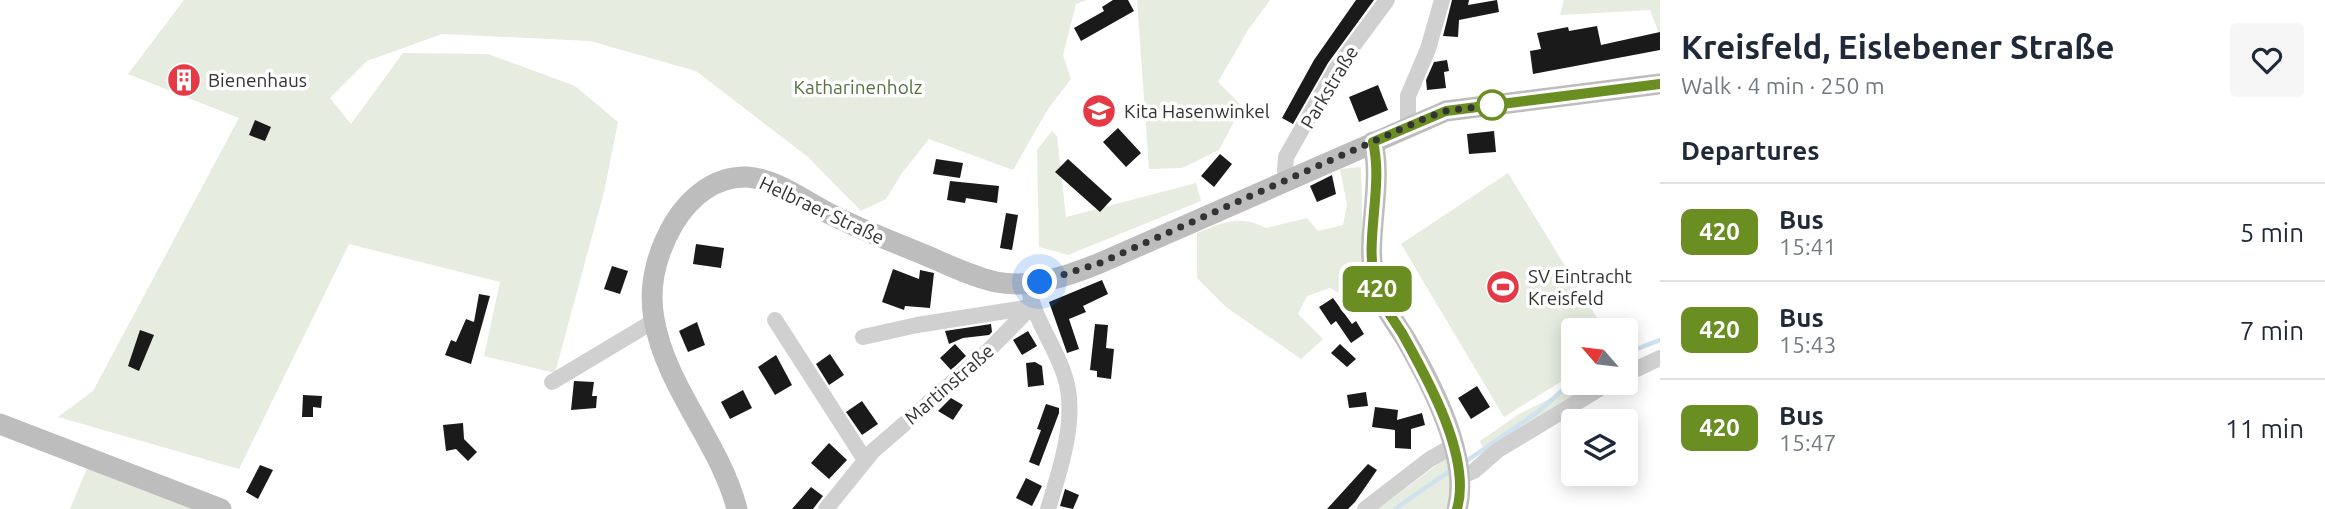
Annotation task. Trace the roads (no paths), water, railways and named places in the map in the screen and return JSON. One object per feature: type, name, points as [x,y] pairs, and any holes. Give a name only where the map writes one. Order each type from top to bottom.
[{"type":"main road","name":"Helbraer Straße","points":[[737,509],[726,476],[671,368],[654,321],[654,276],[670,231],[701,191],[718,182],[737,178],[767,181],[850,224],[955,268],[997,282],[1028,283],[1083,270],[1408,125],[1446,111],[1660,84]]},
{"type":"main road","points":[[1373,142],[1378,184],[1373,258],[1376,286],[1422,367],[1457,463],[1457,509]]},
{"type":"main road","points":[[0,424],[87,460],[221,509]]},
{"type":"street","name":"Parkstraße","points":[[1288,179],[1285,170],[1286,156],[1336,69],[1387,0]]},
{"type":"street","points":[[1408,125],[1408,96],[1428,49],[1442,0]]},
{"type":"street","points":[[1028,283],[1031,307],[1065,377],[1070,402],[1059,473],[1048,509]]},
{"type":"street","name":"Martinstraße","points":[[863,337],[917,325],[1031,307]]},
{"type":"street","name":"Martinstraße","points":[[826,509],[865,460],[984,355],[1031,307]]},
{"type":"street","points":[[775,320],[865,460]]},
{"type":"street","points":[[552,382],[654,321]]},
{"type":"street","points":[[1638,368],[1660,358]]},
{"type":"street","points":[[1365,509],[1430,459],[1457,463],[1474,471],[1498,450],[1587,396]]},
{"type":"waterway","points":[[1638,348],[1660,340]]},
{"type":"waterway","points":[[1465,462],[1539,411],[1561,392]]},
{"type":"waterway","points":[[1395,509],[1451,470]]},
{"type":"place","name":"Bienenhaus","points":[[184,80]]},
{"type":"place","name":"Kita Hasenwinkel","points":[[1099,111]]},
{"type":"place","name":"SV Eintracht Kreisfeld","points":[[1503,287]]},
{"type":"park label","name":"Katharinenholz","points":[[858,87]]}]
